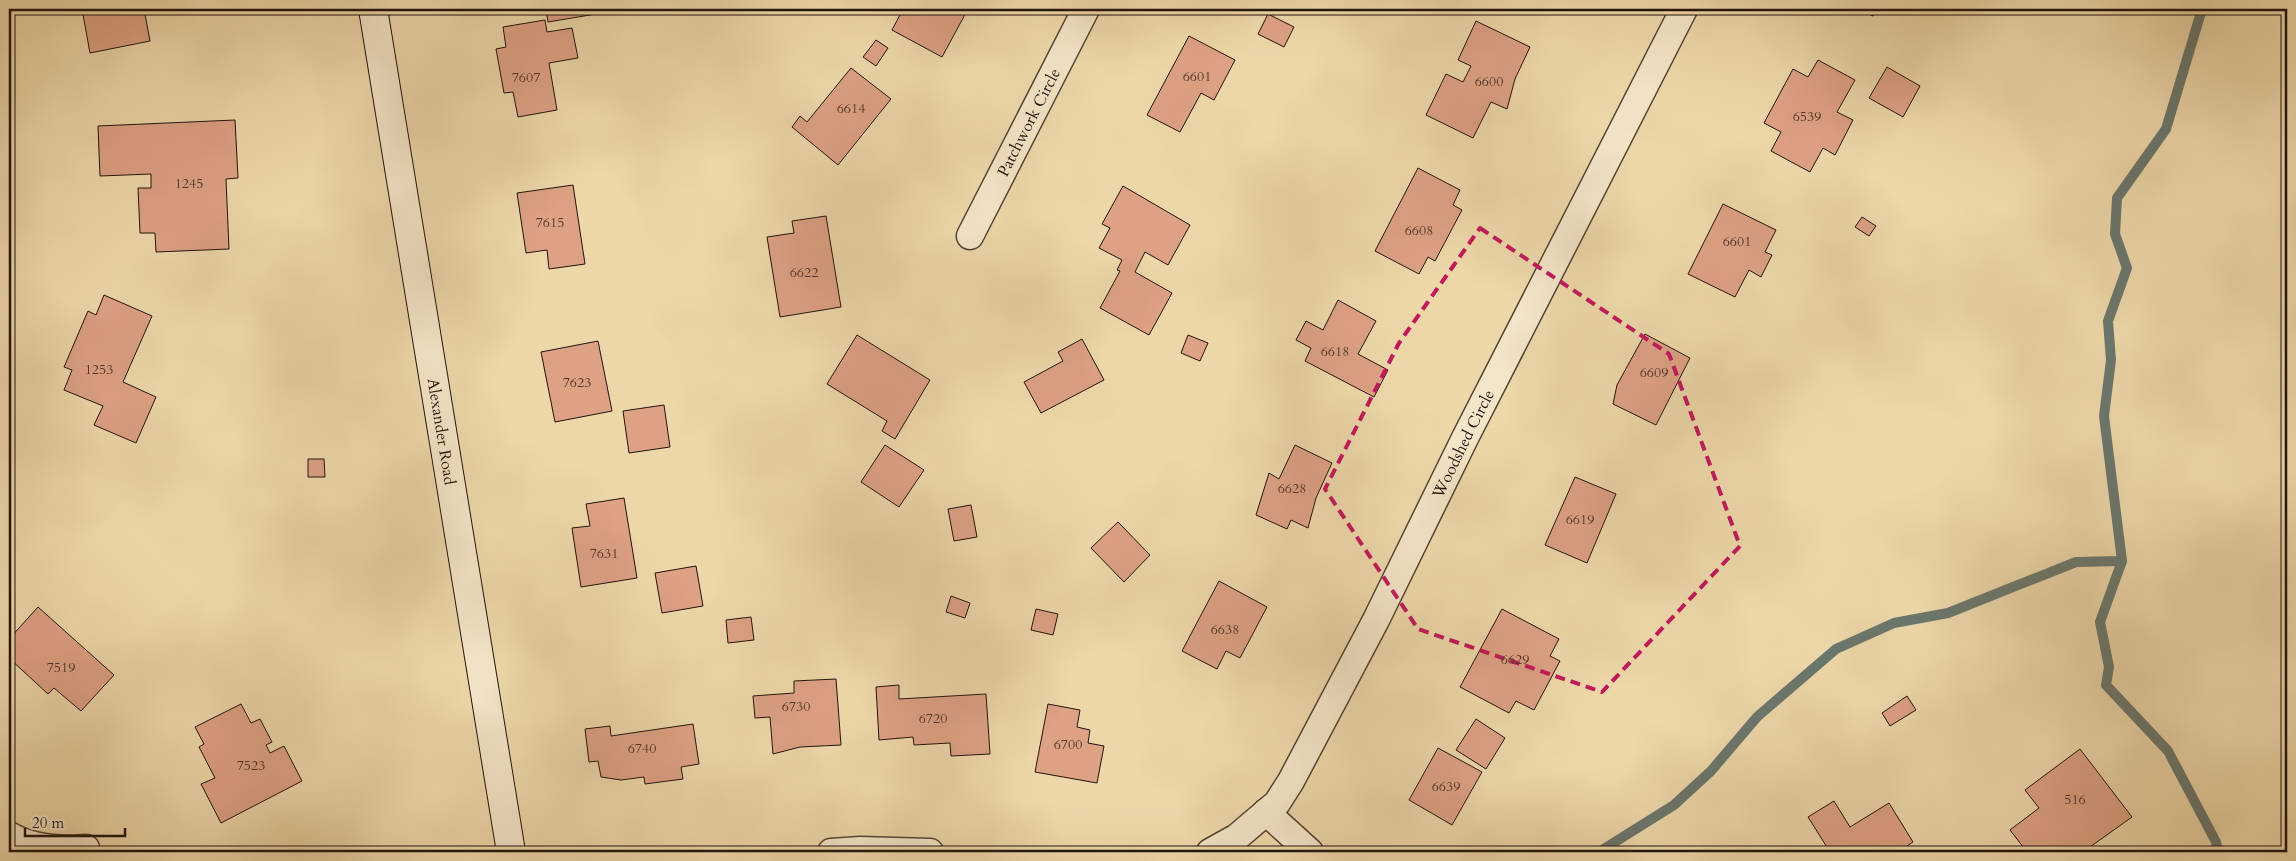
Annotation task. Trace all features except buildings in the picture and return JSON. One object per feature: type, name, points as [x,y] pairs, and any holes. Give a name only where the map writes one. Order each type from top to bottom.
[{"type":"street","name":"Alexander Road","points":[[373,9],[511,852]]},
{"type":"street","name":"Patchwork Circle","points":[[970,236],[1086,9]]},
{"type":"street","name":"Woodshed Circle","points":[[1210,852],[1237,837],[1277,803],[1291,781],[1376,620],[1465,438],[1684,9]]},
{"type":"street","points":[[1266,812],[1310,852]]},
{"type":"street","points":[[9,834],[16,839],[50,848],[86,848]]},
{"type":"street","points":[[831,852],[860,850],[930,852]]},
{"type":"highlighted area","points":[[1480,228],[1669,354],[1740,546],[1602,692],[1418,629],[1325,489],[1399,343]]},
{"type":"waterway","points":[[2202,9],[2166,129],[2117,198],[2115,234],[2127,268],[2108,321],[2111,360],[2104,416],[2122,561],[2100,622],[2109,667],[2106,685],[2168,751],[2216,842],[2218,852]]},
{"type":"waterway","points":[[1599,852],[1674,805],[1711,771],[1757,717],[1836,649],[1894,623],[1948,613],[2076,562],[2122,561]]}]
